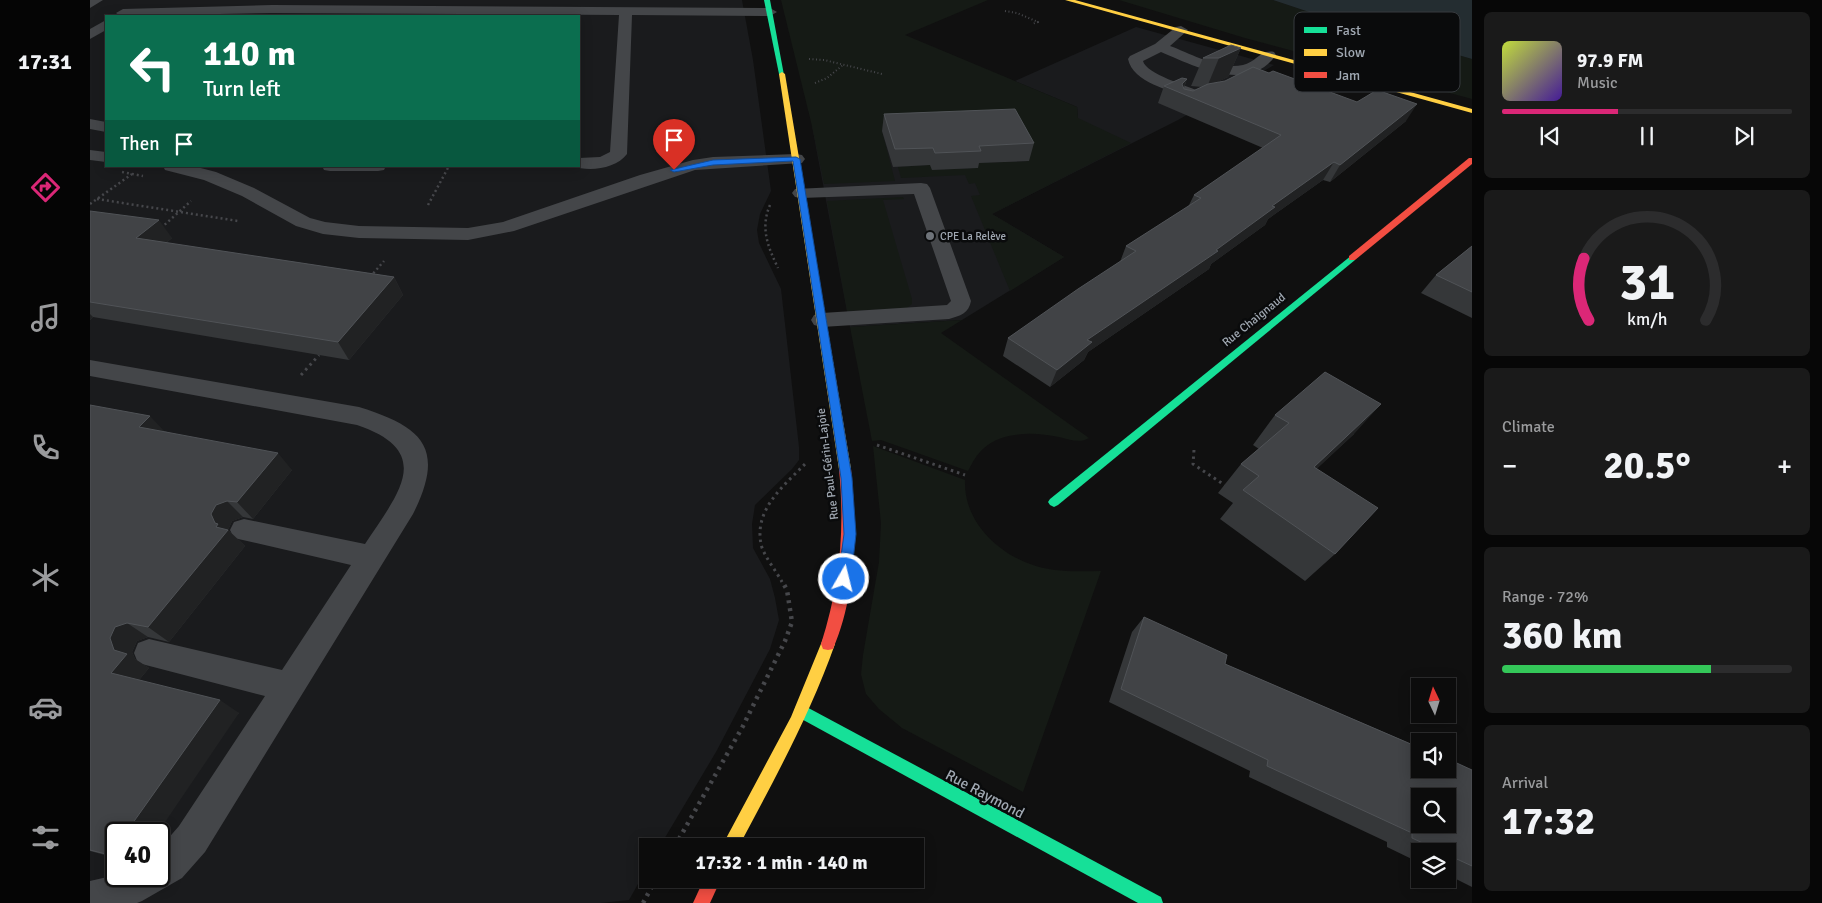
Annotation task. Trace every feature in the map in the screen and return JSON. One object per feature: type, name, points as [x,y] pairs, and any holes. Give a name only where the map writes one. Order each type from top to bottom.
[{"type":"street","points":[[1068,0],[1294,63]]},
{"type":"street","points":[[1093,0],[1181,30]]},
{"type":"street","name":"Rue Paul-Gérin-Lajoie","points":[[734,838],[814,684],[833,626],[847,564],[850,534],[846,478],[822,320],[781,61],[768,6]]},
{"type":"street","points":[[1400,92],[1472,112]]},
{"type":"street","name":"Rue Chaignaud","points":[[1054,502],[1472,160]]},
{"type":"street","name":"Rue Raymond","points":[[800,711],[1155,903]]},
{"type":"street","points":[[701,903],[708,888]]},
{"type":"lane","points":[[90,4],[97,0]]},
{"type":"lane","points":[[121,14],[140,0]]},
{"type":"lane","points":[[335,0],[350,10]]},
{"type":"lane","points":[[121,14],[299,9],[626,12],[768,6]]},
{"type":"lane","points":[[580,163],[603,162],[614,158],[618,154],[626,12]]},
{"type":"lane","points":[[90,35],[105,25]]},
{"type":"lane","points":[[1181,30],[1160,46],[1139,56],[1135,62],[1141,71],[1176,87],[1204,94],[1243,77],[1241,71]]},
{"type":"lane","points":[[1160,46],[1217,67],[1241,71],[1256,66],[1269,56]]},
{"type":"lane","points":[[1161,94],[1176,87]]},
{"type":"lane","points":[[90,124],[105,127]]},
{"type":"lane","points":[[90,154],[105,157]]},
{"type":"lane","points":[[174,167],[210,176],[248,192],[304,222],[323,228],[359,232],[468,234],[507,227],[646,179],[693,165],[713,162],[796,159]]},
{"type":"lane","points":[[801,193],[921,188],[962,304],[957,309],[932,314],[822,320]]},
{"type":"lane","points":[[90,368],[359,416],[383,423],[396,430],[408,441],[416,458],[416,477],[413,490],[404,506],[192,839],[170,864]]},
{"type":"lane","points":[[244,530],[371,557]]},
{"type":"lane","points":[[149,653],[289,687]]},
{"type":"lane","points":[[90,900],[130,887]]},
{"type":"path","points":[[1005,11],[1016,13],[1038,22],[1032,24]]},
{"type":"path","points":[[804,59],[824,60],[882,74]]},
{"type":"path","points":[[809,84],[827,78],[843,65]]},
{"type":"path","points":[[425,210],[448,167]]},
{"type":"path","points":[[90,204],[132,174]]},
{"type":"path","points":[[156,232],[175,218],[178,212],[196,198]]},
{"type":"path","points":[[97,199],[242,222]]},
{"type":"path","points":[[772,201],[765,217],[764,234],[780,272]]},
{"type":"path","points":[[366,282],[389,256]]},
{"type":"path","points":[[871,444],[882,445],[965,475]]},
{"type":"path","points":[[1194,450],[1192,464],[1226,486]]},
{"type":"path","name":"Rue Paul-Gérin-Lajoie","points":[[680,838],[743,726],[790,629],[792,622],[791,607],[787,590],[761,545],[762,521],[768,504],[800,471],[809,458]]},
{"type":"path","points":[[643,903],[651,888]]},
{"type":"shaded area","points":[[90,0],[742,0],[753,60],[771,191],[760,214],[757,230],[759,243],[781,289],[799,447],[799,460],[755,505],[752,524],[753,548],[770,579],[779,620],[770,649],[716,752],[665,838],[639,838],[639,882],[629,900],[601,903],[90,903]]},
{"type":"shaded area","points":[[781,0],[988,0],[905,35],[1077,107],[1078,118],[1131,143],[992,214],[1064,257],[1010,291],[971,196],[980,195],[975,183],[969,184],[965,175],[901,178],[898,167],[930,165],[932,170],[977,168],[975,163],[1029,161],[882,131],[895,181],[824,184],[812,126]]},
{"type":"shaded area","points":[[1119,0],[1273,0],[1309,12],[1294,12],[1294,51]]},
{"type":"shaded area","points":[[1273,0],[1472,0],[1472,59],[1460,56],[1460,12],[1309,12]]},
{"type":"shaded area","name":"CPE La Relève","points":[[1136,27],[1274,65],[1178,120],[992,214],[1064,257],[962,320],[850,327],[812,126],[1078,118],[1077,107],[1015,81]]},
{"type":"shaded area","points":[[1460,56],[1472,59],[1472,99],[1446,92],[1460,92]]},
{"type":"shaded area","points":[[903,197],[904,199],[883,200],[912,304],[907,308],[847,311],[827,201]]},
{"type":"shaded area","points":[[962,320],[941,333],[1089,438],[1078,441],[1050,435],[1020,434],[1000,438],[984,448],[968,471],[881,440],[872,441],[850,327]]},
{"type":"shaded area","points":[[873,446],[965,480],[966,497],[972,514],[981,528],[992,541],[1022,561],[1038,567],[1055,570],[1101,571],[1023,792],[902,728],[879,709],[866,694],[861,674],[879,562],[881,523]]},
{"type":"building","points":[[1231,45],[1241,48],[1219,58],[1203,58]]},
{"type":"building","points":[[1253,67],[1269,73],[1273,71],[1294,79],[1294,92],[1330,92],[1357,102],[1374,92],[1383,92],[1417,104],[1340,165],[1334,162],[1272,206],[1275,207],[1216,250],[1218,251],[1087,340],[1092,342],[1057,370],[1008,338],[1136,251],[1126,246],[1201,198],[1194,195],[1281,135],[1164,86],[1182,78],[1187,79],[1182,84],[1184,89],[1193,91],[1208,84],[1225,81]]},
{"type":"building","points":[[1015,109],[1034,143],[979,146],[981,151],[935,153],[933,148],[895,149],[884,114]]},
{"type":"building","points":[[90,211],[159,220],[136,238],[394,277],[338,342],[90,302]]},
{"type":"building","points":[[1472,246],[1472,292],[1436,275]]},
{"type":"building","points":[[1325,372],[1381,404],[1314,467],[1378,508],[1335,554],[1243,490],[1259,476],[1241,464],[1289,423],[1275,415]]},
{"type":"building","points":[[90,405],[150,416],[139,427],[278,453],[237,502],[227,501],[216,505],[211,514],[215,523],[218,524],[216,527],[228,530],[148,627],[127,623],[115,627],[110,638],[114,650],[127,654],[111,673],[220,700],[134,822],[105,822],[105,854],[90,850]]},
{"type":"building","points":[[1144,617],[1227,655],[1225,664],[1411,744],[1411,778],[1456,778],[1456,763],[1472,770],[1472,866],[1456,859],[1456,843],[1423,843],[1412,838],[1412,833],[1456,833],[1456,788],[1411,788],[1411,833],[1267,766],[1268,760],[1121,689]]},
{"type":"traffic: fast","points":[[767,0],[782,74]]},
{"type":"traffic: fast","points":[[1054,502],[1352,258]]},
{"type":"traffic: fast","points":[[801,711],[1155,903]]},
{"type":"traffic: slow","points":[[1068,0],[1294,62]]},
{"type":"traffic: slow","points":[[782,74],[845,469]]},
{"type":"traffic: slow","points":[[1403,92],[1472,111]]},
{"type":"traffic: slow","points":[[734,838],[796,722],[819,670],[828,644]]},
{"type":"traffic: jam","points":[[1352,258],[1472,160]]},
{"type":"traffic: jam","points":[[828,644],[840,600],[847,558],[849,514],[845,469]]},
{"type":"traffic: jam","points":[[701,903],[708,888]]},
{"type":"place","name":"CPE La Relève","points":[[930,236]]},
{"type":"route","points":[[674,170],[713,162],[796,159],[846,478],[850,534],[844,579]]}]
